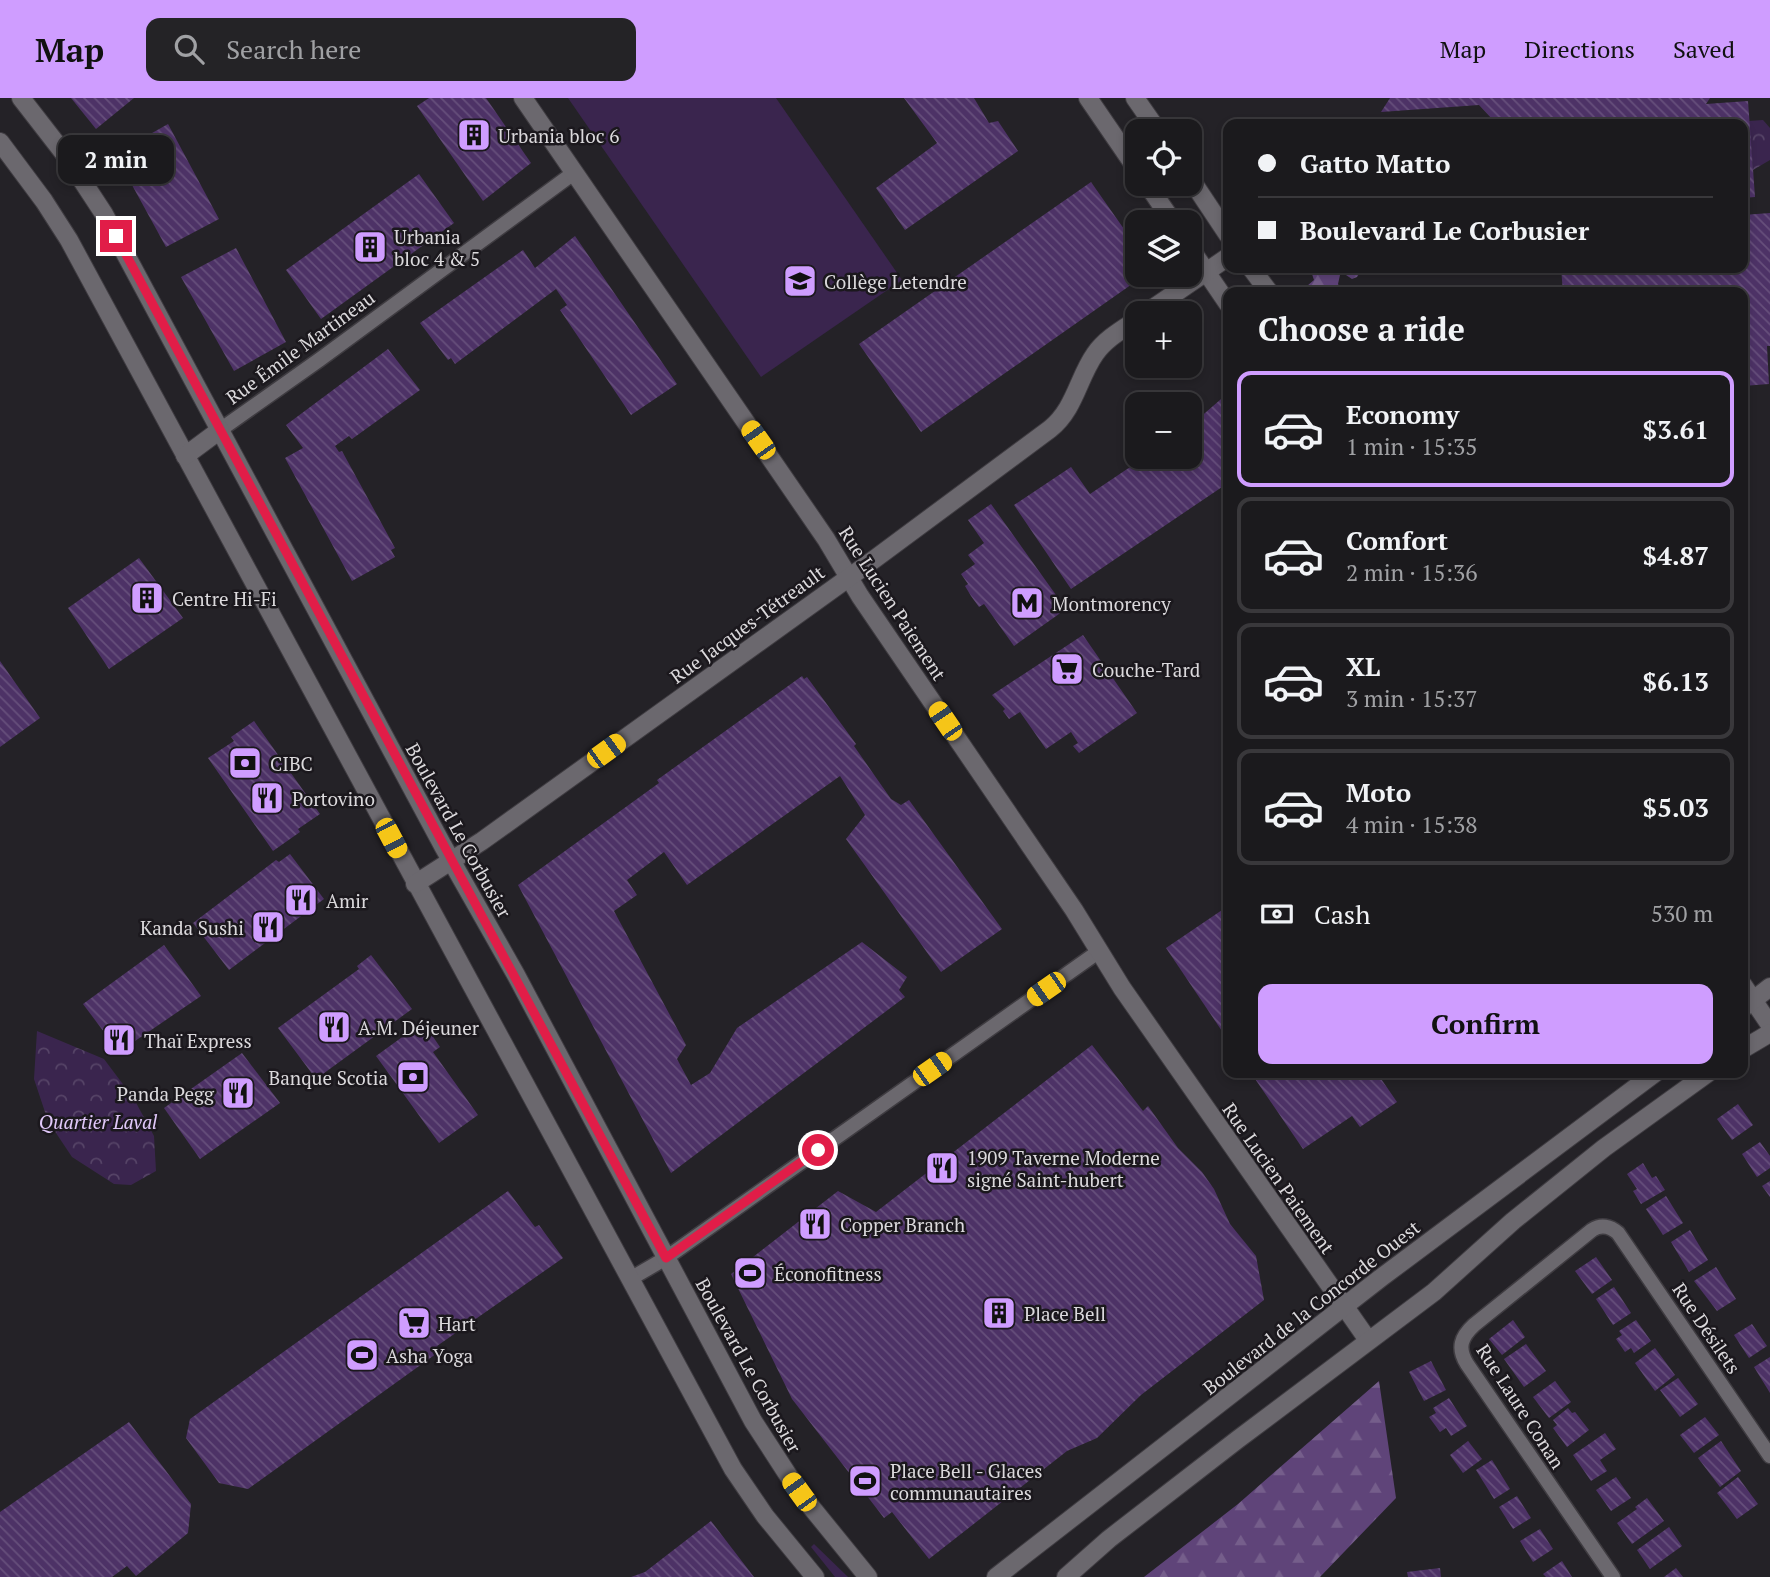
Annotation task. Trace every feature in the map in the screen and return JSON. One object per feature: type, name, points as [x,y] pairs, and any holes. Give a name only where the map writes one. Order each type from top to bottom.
[{"type":"street","name":"Boulevard Le Corbusier","points":[[21,98],[66,156],[104,214],[737,1392],[782,1468],[868,1577]]},
{"type":"street","name":"Rue Lucien Paiement","points":[[523,98],[826,539],[848,577],[1074,910],[1098,952],[1368,1340]]},
{"type":"street","points":[[1088,98],[1125,152]]},
{"type":"street","points":[[1135,98],[1150,119]]},
{"type":"street","points":[[0,142],[69,240],[733,1469],[765,1516],[815,1577]]},
{"type":"street","name":"Rue Émile Martineau","points":[[185,456],[575,172]]},
{"type":"street","points":[[1202,196],[1223,228]]},
{"type":"street","points":[[1164,301],[1223,261]]},
{"type":"street","points":[[1202,265],[1223,296]]},
{"type":"street","name":"Rue Jacques-Tétreault","points":[[415,884],[452,861],[848,577],[1057,423],[1068,410],[1100,346],[1125,328]]},
{"type":"street","points":[[630,1279],[666,1258],[1098,952]]},
{"type":"street","points":[[1748,997],[1770,987]]},
{"type":"street","points":[[1748,1000],[1770,1025]]},
{"type":"street","points":[[1748,1046],[1770,1033]]},
{"type":"street","name":"Boulevard de la Concorde Ouest","points":[[996,1577],[1548,1151],[1648,1078]]},
{"type":"street","points":[[1066,1577],[1131,1522],[1434,1292],[1513,1221],[1604,1148],[1701,1078]]},
{"type":"street","name":"Rue Désilets","points":[[1608,1227],[1618,1233],[1770,1455]]},
{"type":"street","name":"Rue Laure Conan","points":[[1608,1227],[1592,1230],[1474,1325],[1462,1339],[1461,1348],[1467,1364],[1613,1577]]},
{"type":"green space","points":[[568,98],[776,98],[902,280],[761,377]]},
{"type":"green space","points":[[1763,120],[1770,128],[1770,160],[1753,170],[1749,121]]},
{"type":"green space","points":[[1312,273],[1343,273],[1340,275],[1340,287],[1306,287],[1314,280]]},
{"type":"green space","points":[[1343,273],[1359,273],[1352,279]]},
{"type":"green space","name":"Quartier Laval","points":[[37,1031],[104,1059],[134,1099],[154,1136],[156,1171],[131,1185],[114,1184],[72,1157],[48,1121],[34,1079]]},
{"type":"green space","points":[[1379,1381],[1396,1498],[1320,1577],[1144,1577],[1238,1504]]},
{"type":"green space","points":[[814,1544],[848,1577],[835,1577],[811,1547]]},
{"type":"building","points":[[71,98],[134,98],[96,129]]},
{"type":"building","name":"Urbania bloc 6","points":[[429,98],[486,98],[531,163],[483,201],[417,106]]},
{"type":"building","points":[[904,98],[974,98],[989,123],[998,121],[1018,151],[905,230],[876,188],[937,143]]},
{"type":"building","points":[[1390,98],[1710,98],[1706,104],[1748,101],[1755,197],[1748,198],[1748,119],[1492,119],[1479,105],[1381,112]]},
{"type":"building","points":[[168,124],[219,219],[166,247],[115,154]]},
{"type":"building","name":"Urbania bloc 4 & 5","points":[[419,174],[454,223],[321,319],[286,270]]},
{"type":"building","points":[[1091,182],[1125,230],[1125,287],[1128,287],[921,432],[859,344]]},
{"type":"building","points":[[1770,213],[1770,346],[1767,346],[1769,384],[1748,386],[1748,287],[1563,287],[1561,273],[1748,273],[1748,215]]},
{"type":"building","points":[[575,236],[677,384],[631,415],[560,310],[567,305],[556,289],[455,364],[451,358],[448,360],[420,323],[523,250],[535,268]]},
{"type":"building","points":[[236,248],[286,342],[234,371],[181,277]]},
{"type":"building","points":[[388,349],[420,390],[352,439],[349,436],[335,446],[339,452],[342,451],[395,548],[391,550],[395,557],[352,581],[285,458],[303,448],[286,425]]},
{"type":"building","points":[[1223,397],[1223,486],[1071,589],[1014,505],[1071,467],[1090,494],[1127,469],[1202,469],[1202,416]]},
{"type":"building","name":"Montmorency","points":[[991,504],[1066,609],[1014,646],[984,604],[979,607],[965,586],[968,584],[961,574],[975,564],[968,555],[984,543],[968,520]]},
{"type":"building","points":[[139,558],[183,618],[109,669],[68,608]]},
{"type":"building","name":"Montmorency","points":[[1083,635],[1137,713],[1079,753],[1073,746],[1078,743],[1071,732],[1046,749],[1020,712],[1009,719],[1003,711],[1005,709],[992,695]]},
{"type":"building","points":[[0,661],[40,718],[0,747]]},
{"type":"building","points":[[802,676],[804,679],[807,677],[856,744],[854,746],[891,799],[901,805],[909,800],[1002,929],[941,972],[846,839],[865,815],[840,776],[687,885],[664,852],[627,880],[637,895],[614,911],[686,1045],[677,1059],[691,1085],[710,1073],[737,1028],[862,942],[907,977],[899,990],[905,997],[671,1173],[518,885],[659,783],[657,780]]},
{"type":"building","points":[[254,721],[320,814],[273,851],[208,758],[234,741],[231,737]]},
{"type":"building","points":[[290,854],[324,899],[229,970],[193,923],[276,860],[279,862]]},
{"type":"building","points":[[1223,909],[1223,1033],[1166,948]]},
{"type":"building","points":[[164,945],[201,996],[119,1052],[83,1004]]},
{"type":"building","points":[[371,955],[412,1009],[316,1079],[278,1028],[359,969],[357,966]]},
{"type":"building","points":[[423,1022],[440,1047],[433,1052],[478,1115],[439,1143],[376,1056]]},
{"type":"building","name":"Place Bell","points":[[1092,1045],[1143,1111],[1148,1106],[1178,1148],[1202,1172],[1214,1189],[1230,1224],[1256,1256],[1264,1300],[1141,1395],[1097,1438],[1067,1451],[929,1559],[892,1512],[884,1518],[792,1399],[731,1274],[838,1191],[876,1212]]},
{"type":"building","points":[[242,1053],[280,1103],[200,1159],[164,1108]]},
{"type":"building","points":[[1254,1078],[1380,1078],[1397,1102],[1360,1127],[1352,1116],[1303,1149]]},
{"type":"building","points":[[1738,1104],[1753,1125],[1732,1140],[1717,1119]]},
{"type":"building","points":[[1760,1142],[1770,1156],[1770,1168],[1757,1177],[1742,1154]]},
{"type":"building","points":[[1643,1163],[1652,1178],[1656,1176],[1665,1190],[1641,1204],[1633,1191],[1637,1189],[1627,1174]]},
{"type":"building","points":[[1770,1181],[1770,1197],[1762,1186]]},
{"type":"building","points":[[508,1191],[535,1227],[539,1225],[563,1258],[437,1346],[440,1351],[248,1489],[219,1483],[186,1438],[190,1419]]},
{"type":"building","points":[[1666,1196],[1683,1223],[1663,1235],[1646,1209]]},
{"type":"building","points":[[1690,1230],[1708,1260],[1689,1272],[1671,1242]]},
{"type":"building","points":[[1596,1257],[1612,1280],[1592,1294],[1575,1271]]},
{"type":"building","points":[[1716,1267],[1736,1299],[1717,1311],[1694,1281]]},
{"type":"building","points":[[1614,1287],[1631,1313],[1613,1325],[1596,1299]]},
{"type":"building","points":[[1513,1320],[1525,1337],[1502,1355],[1489,1339]]},
{"type":"building","points":[[1636,1320],[1651,1341],[1634,1353],[1631,1348],[1625,1352],[1616,1339],[1622,1335],[1619,1331]]},
{"type":"building","points":[[1752,1324],[1767,1346],[1749,1358],[1734,1335]]},
{"type":"building","points":[[1526,1344],[1546,1371],[1524,1387],[1504,1359]]},
{"type":"building","points":[[1655,1348],[1675,1375],[1655,1391],[1635,1363]]},
{"type":"building","points":[[1770,1357],[1770,1393],[1754,1367]]},
{"type":"building","points":[[1431,1361],[1446,1390],[1424,1401],[1409,1372]]},
{"type":"building","points":[[1678,1378],[1698,1404],[1680,1417],[1660,1390]]},
{"type":"building","points":[[1555,1381],[1571,1402],[1549,1418],[1533,1397]]},
{"type":"building","points":[[1449,1398],[1467,1426],[1451,1436],[1446,1428],[1440,1432],[1429,1417],[1436,1413],[1433,1408]]},
{"type":"building","points":[[1568,1408],[1572,1413],[1575,1412],[1589,1430],[1567,1447],[1553,1428],[1557,1425],[1553,1420]]},
{"type":"building","points":[[1705,1417],[1719,1435],[1694,1453],[1680,1435]]},
{"type":"building","points":[[129,1422],[191,1504],[188,1533],[136,1576],[127,1566],[112,1577],[0,1577],[0,1512]]},
{"type":"building","points":[[1605,1433],[1616,1449],[1600,1460],[1607,1471],[1591,1481],[1573,1455]]},
{"type":"building","points":[[1468,1441],[1482,1459],[1463,1473],[1450,1455]]},
{"type":"building","points":[[1721,1441],[1741,1471],[1720,1487],[1698,1458]]},
{"type":"building","points":[[1492,1460],[1510,1489],[1494,1499],[1476,1470]]},
{"type":"building","points":[[1616,1477],[1631,1498],[1611,1511],[1596,1490]]},
{"type":"building","points":[[1738,1477],[1758,1504],[1737,1519],[1717,1493]]},
{"type":"building","points":[[1517,1496],[1531,1518],[1513,1529],[1499,1507]]},
{"type":"building","points":[[1647,1498],[1664,1521],[1632,1544],[1617,1523]]},
{"type":"building","points":[[711,1521],[754,1577],[631,1577],[645,1572]]},
{"type":"building","points":[[1669,1527],[1682,1546],[1650,1569],[1637,1550]]},
{"type":"building","points":[[1540,1529],[1553,1549],[1533,1562],[1520,1541]]},
{"type":"building","points":[[1562,1561],[1572,1577],[1546,1577],[1543,1574]]},
{"type":"building","points":[[1440,1568],[1441,1577],[1408,1577],[1407,1572]]},
{"type":"building","points":[[1676,1568],[1683,1577],[1664,1577]]},
{"type":"place","name":"Urbania bloc 6","points":[[474,135]]},
{"type":"place","name":"Urbania bloc 4 & 5","points":[[370,247]]},
{"type":"place","name":"Collège Letendre","points":[[800,281]]},
{"type":"place","name":"Centre Hi-Fi","points":[[147,598]]},
{"type":"place","name":"Montmorency","points":[[1027,603]]},
{"type":"place","name":"Couche-Tard","points":[[1067,669]]},
{"type":"place","name":"CIBC","points":[[245,763]]},
{"type":"place","name":"Portovino","points":[[267,798]]},
{"type":"place","name":"Amir","points":[[301,900]]},
{"type":"place","name":"Kanda Sushi","points":[[268,927]]},
{"type":"place","name":"A.M. Déjeuner","points":[[334,1027]]},
{"type":"place","name":"Thaï Express","points":[[119,1040]]},
{"type":"place","name":"Banque Scotia","points":[[413,1077]]},
{"type":"place","name":"Panda Pegg","points":[[238,1093]]},
{"type":"place","name":"1909 Taverne Moderne signé Saint-hubert","points":[[942,1168]]},
{"type":"place","name":"Copper Branch","points":[[815,1224]]},
{"type":"place","name":"Éconofitness","points":[[750,1273]]},
{"type":"place","name":"Place Bell","points":[[999,1313]]},
{"type":"place","name":"Hart","points":[[414,1323]]},
{"type":"place","name":"Asha Yoga","points":[[362,1355]]},
{"type":"place","name":"Place Bell - Glaces communautaires","points":[[865,1481]]},
{"type":"route","points":[[116,236],[666,1258],[818,1150]]}]
